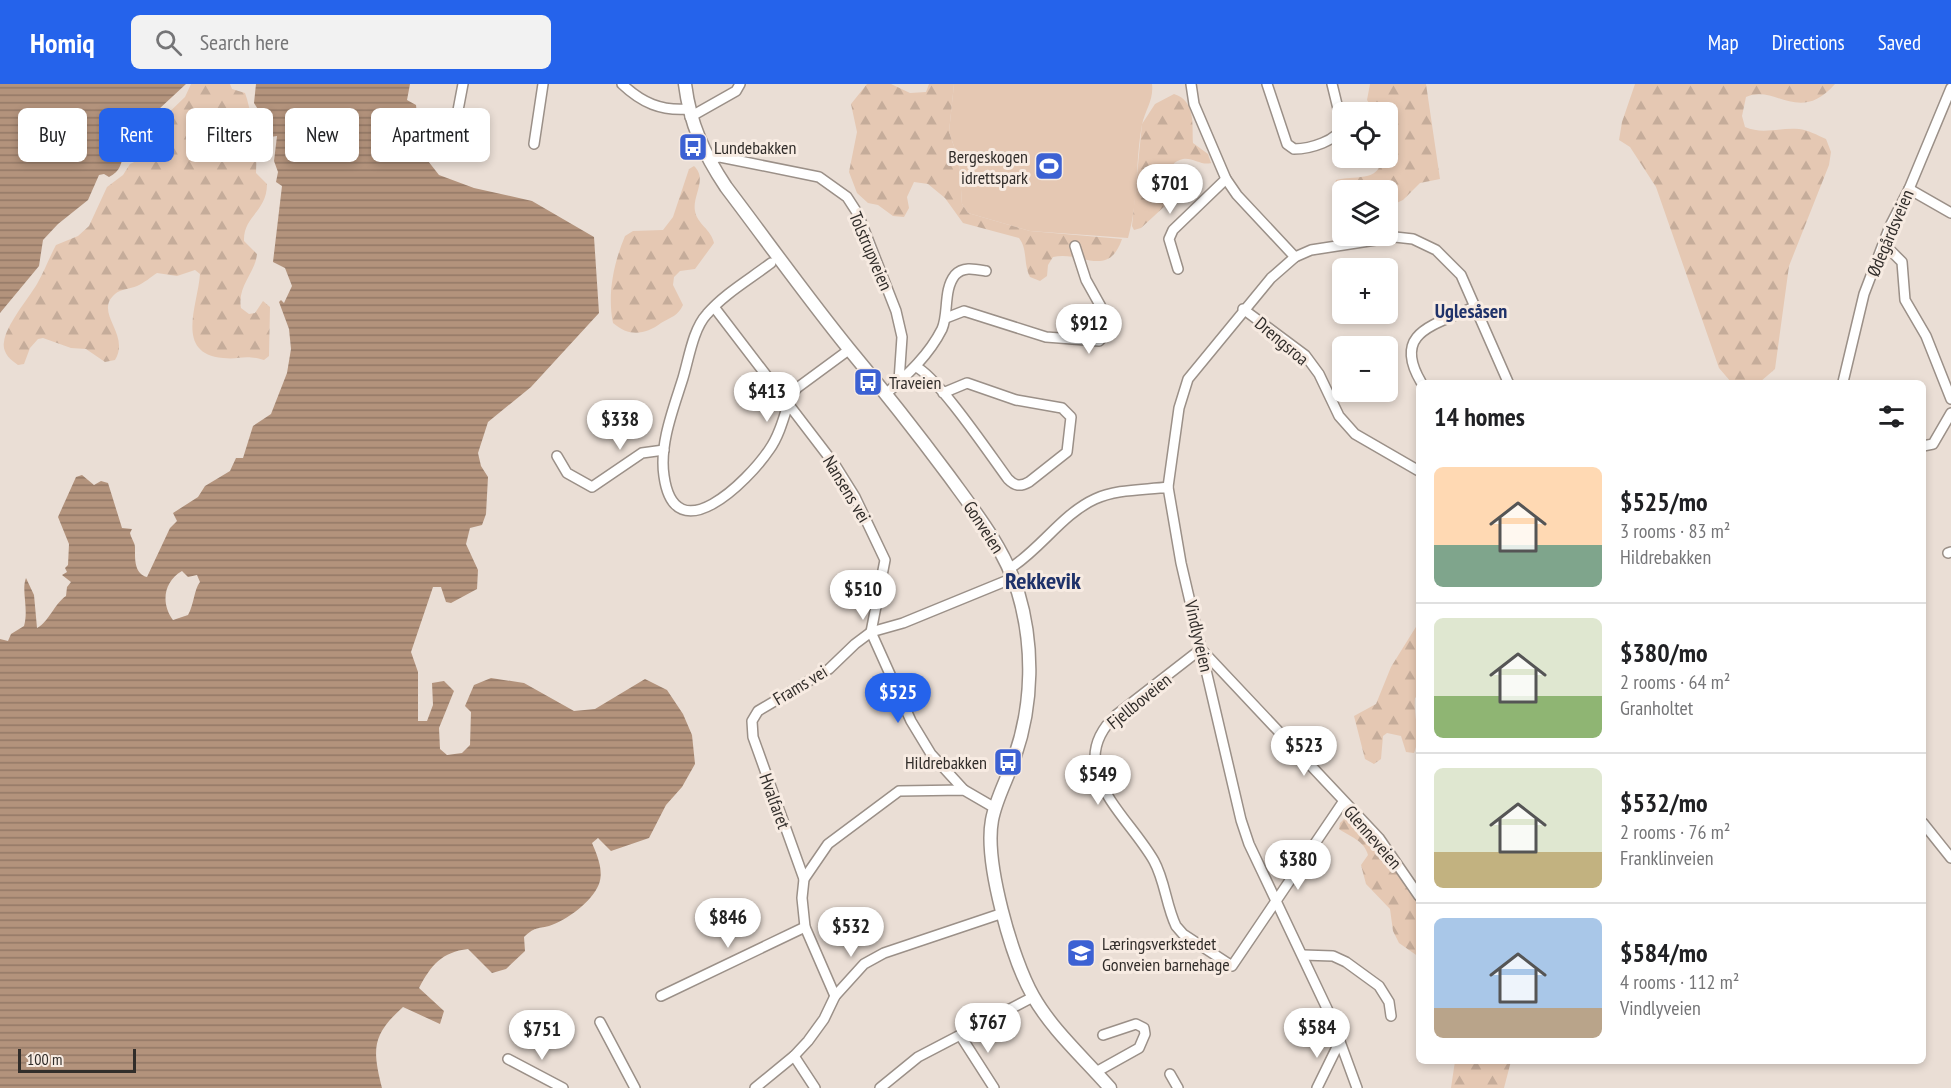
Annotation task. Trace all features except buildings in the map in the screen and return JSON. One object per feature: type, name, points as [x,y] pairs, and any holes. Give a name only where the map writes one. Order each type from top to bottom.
[{"type":"street","points":[[458,108],[463,84]]},
{"type":"street","points":[[534,144],[543,84]]},
{"type":"street","points":[[622,84],[654,106],[664,110],[689,113],[736,91],[740,84]]},
{"type":"street","name":"Gonveien","points":[[685,84],[689,113],[708,159],[726,187],[850,349],[887,393],[986,526],[1011,573],[1028,639],[1028,697],[1016,755],[995,808],[990,849],[1004,913],[1017,957],[1033,997],[1110,1088]]},
{"type":"street","points":[[1191,84],[1194,104],[1226,179],[1237,195],[1295,257]]},
{"type":"street","points":[[1267,84],[1287,144],[1294,149],[1333,138],[1341,130],[1342,124],[1332,84]]},
{"type":"street","name":"Ødegårdsveien","points":[[1843,380],[1864,294],[1890,226],[1909,189],[1951,88]]},
{"type":"street","name":"Tolstrupveien","points":[[708,159],[720,157],[819,177],[847,197],[858,214],[896,311],[902,337],[899,381]]},
{"type":"street","points":[[1178,269],[1169,239],[1173,230],[1226,179]]},
{"type":"street","points":[[1909,189],[1951,213]]},
{"type":"street","name":"Drengsroa","points":[[1168,487],[1179,408],[1188,379],[1270,278],[1295,257],[1340,244],[1383,237],[1413,239],[1436,250],[1453,264],[1469,290],[1474,308],[1507,380]]},
{"type":"street","points":[[1884,244],[1902,262],[1905,300],[1926,336],[1951,399]]},
{"type":"street","points":[[946,318],[964,311],[1046,337],[1099,341],[1109,331],[1110,323],[1086,280],[1075,246]]},
{"type":"street","points":[[771,263],[714,307],[699,325],[672,413],[664,450],[663,475],[669,495],[678,506],[697,510],[723,499],[771,449],[788,404],[797,388],[850,349]]},
{"type":"street","points":[[887,393],[916,367],[941,330],[946,318],[951,282],[956,274],[973,268],[986,271]]},
{"type":"street","name":"Nansens vei","points":[[714,307],[850,489],[885,560],[871,632]]},
{"type":"street","points":[[1420,380],[1410,359],[1413,340],[1425,330],[1474,308]]},
{"type":"street","name":"Drengsroa","points":[[1244,309],[1305,355],[1319,374],[1339,416],[1355,434],[1416,469]]},
{"type":"street","points":[[916,367],[929,375],[1013,484],[1023,486],[1067,452],[1071,417],[1062,408],[1016,400],[967,383],[943,393]]},
{"type":"street","points":[[1926,445],[1933,444],[1951,413]]},
{"type":"street","points":[[557,456],[567,473],[592,487],[639,455],[664,450]]},
{"type":"street","points":[[1011,573],[1021,561],[1082,507],[1096,498],[1168,487]]},
{"type":"street","name":"Vindlyveien","points":[[1168,487],[1201,649],[1241,820],[1249,843],[1277,898],[1340,1041],[1356,1088]]},
{"type":"street","name":"Frams vei","points":[[752,721],[758,711],[829,669],[871,632],[903,623],[1011,573]]},
{"type":"street","points":[[871,632],[911,721],[931,754],[964,790],[987,806],[995,808]]},
{"type":"street","name":"Glenneveien","points":[[1201,649],[1378,838],[1416,892]]},
{"type":"street","name":"Fjellboveien","points":[[1201,649],[1105,725],[1096,746],[1097,776],[1105,793],[1154,861],[1176,926],[1183,934],[1232,966],[1277,898]]},
{"type":"street","name":"Hvalfaret","points":[[752,721],[759,756],[804,879]]},
{"type":"street","points":[[835,996],[805,927],[802,898],[804,879],[828,844],[898,791],[964,790]]},
{"type":"street","points":[[1277,898],[1343,802]]},
{"type":"street","points":[[1926,827],[1951,858]]},
{"type":"street","points":[[755,1088],[794,1056],[825,1019],[835,996],[856,971],[874,958],[1004,913]]},
{"type":"street","points":[[662,996],[805,927]]},
{"type":"street","points":[[1303,955],[1333,956],[1346,962],[1379,986],[1389,1002],[1391,1016]]},
{"type":"street","points":[[880,1088],[918,1057],[1033,997]]},
{"type":"street","points":[[600,1022],[635,1088]]},
{"type":"street","points":[[1096,1072],[1139,1048],[1145,1039],[1144,1028],[1136,1024],[1103,1035]]},
{"type":"street","points":[[960,1035],[994,1088]]},
{"type":"street","points":[[1317,1088],[1340,1041]]},
{"type":"street","points":[[794,1056],[815,1088]]},
{"type":"street","points":[[508,1059],[563,1088]]},
{"type":"street","points":[[1170,1074],[1178,1088]]},
{"type":"green space","points":[[191,84],[230,84],[232,89],[245,93],[247,99],[249,108],[186,108],[186,162],[256,162],[256,173],[267,184],[263,201],[247,225],[245,233],[244,241],[257,254],[240,300],[241,308],[249,314],[255,313],[263,301],[270,307],[269,356],[264,360],[251,357],[223,358],[208,355],[198,348],[192,326],[200,274],[195,270],[177,276],[157,273],[140,285],[115,294],[109,301],[108,309],[119,341],[119,350],[115,360],[105,362],[86,349],[71,348],[43,338],[38,339],[30,348],[24,364],[18,365],[5,352],[6,335],[13,320],[37,284],[56,245],[78,236],[89,226],[107,187],[123,175],[130,164],[134,162],[174,162],[174,108],[185,97]]},
{"type":"green space","points":[[867,84],[891,84],[910,93],[926,92],[929,84],[954,84],[949,132],[959,161],[962,204],[968,213],[1030,231],[1122,239],[1116,251],[1109,258],[1101,261],[1063,256],[1053,257],[1048,265],[1047,276],[1040,281],[1030,277],[1024,247],[1019,238],[963,223],[945,198],[928,184],[914,182],[907,197],[909,208],[904,217],[893,216],[878,205],[868,203],[857,193],[849,172],[857,132],[851,104]]},
{"type":"green space","name":"Bergeskogen idrettspark","points":[[954,84],[1152,84],[1151,100],[1142,125],[1134,210],[1128,238],[1030,231],[968,213],[962,204],[959,161],[949,132]]},
{"type":"green space","points":[[1370,84],[1426,84],[1440,179],[1420,183],[1398,202],[1398,180],[1336,180],[1371,175],[1378,168],[1398,168],[1398,102],[1368,102]]},
{"type":"green space","points":[[1635,84],[1835,84],[1822,96],[1810,102],[1799,103],[1757,94],[1746,97],[1742,116],[1745,127],[1765,131],[1806,130],[1826,139],[1831,152],[1829,165],[1789,266],[1775,369],[1762,380],[1729,380],[1719,368],[1656,187],[1630,147],[1619,140],[1622,122]]},
{"type":"green space","points":[[1174,94],[1186,102],[1191,114],[1193,143],[1208,154],[1211,163],[1186,159],[1177,161],[1170,174],[1179,193],[1141,228],[1134,230],[1132,226],[1142,124],[1155,104]]},
{"type":"green space","points":[[694,166],[700,176],[695,205],[696,216],[714,243],[695,269],[680,271],[674,277],[673,285],[683,305],[679,312],[649,330],[637,333],[625,331],[613,323],[611,290],[615,267],[625,236],[633,231],[663,230],[673,217],[689,169]]},
{"type":"green space","points":[[1416,627],[1416,746],[1414,753],[1406,752],[1401,736],[1387,733],[1383,736],[1381,759],[1374,764],[1365,759],[1354,716],[1376,704],[1391,667]]},
{"type":"green space","points":[[1347,816],[1365,830],[1399,870],[1415,897],[1416,955],[1399,943],[1393,931],[1390,909],[1366,884],[1361,865],[1368,855],[1366,850],[1360,842],[1339,829],[1340,823]]},
{"type":"green space","points":[[1455,1064],[1510,1064],[1504,1088],[1451,1088]]},
{"type":"shaded area","points":[[0,84],[186,84],[160,108],[99,108],[99,162],[121,162],[120,166],[109,177],[104,174],[99,175],[88,200],[58,224],[43,240],[39,266],[0,313]]},
{"type":"shaded area","points":[[256,84],[410,84],[407,100],[416,105],[416,108],[371,108],[371,162],[429,162],[439,175],[474,188],[532,201],[594,237],[599,313],[531,387],[488,422],[478,453],[481,466],[488,477],[486,514],[482,525],[470,528],[466,544],[478,570],[477,589],[451,603],[446,602],[441,587],[433,587],[411,652],[418,672],[418,721],[427,721],[433,705],[432,683],[444,681],[454,691],[439,728],[440,749],[447,755],[462,753],[470,745],[471,712],[465,706],[474,685],[491,678],[524,683],[574,711],[595,709],[645,679],[667,690],[683,714],[692,735],[695,764],[682,787],[666,805],[649,838],[611,851],[598,838],[592,843],[601,873],[596,891],[571,915],[549,926],[533,930],[524,937],[525,951],[506,969],[492,973],[468,949],[451,953],[433,966],[419,988],[444,1011],[440,1024],[403,1007],[393,1017],[380,1034],[377,1043],[377,1062],[382,1088],[0,1088],[0,639],[8,641],[11,634],[24,626],[26,578],[34,595],[37,628],[45,622],[66,596],[67,587],[71,582],[62,575],[67,572],[65,568],[68,565],[69,544],[58,517],[76,477],[82,475],[94,485],[101,481],[108,483],[122,528],[132,529],[130,533],[135,545],[137,569],[147,577],[170,528],[177,521],[173,513],[198,497],[205,486],[230,471],[236,458],[243,458],[253,426],[271,414],[287,373],[291,349],[289,329],[279,302],[281,300],[284,303],[292,286],[285,268],[273,262],[282,186],[276,182],[278,172],[274,161],[277,136],[273,137],[273,108],[257,108],[254,103]],"holes":[[[182,571],[188,577],[197,575],[200,582],[188,615],[173,620],[166,600],[171,581]]]},
{"type":"place","name":"Lundebakken","points":[[693,147]]},
{"type":"place","name":"Bergeskogen idrettspark","points":[[1049,166]]},
{"type":"place","name":"Traveien","points":[[868,382]]},
{"type":"place","name":"Hildrebakken","points":[[1008,762]]},
{"type":"place","name":"Læringsverkstedet Gonveien barnehage","points":[[1081,953]]},
{"type":"district","name":"Uglesåsen","points":[[1471,311]]},
{"type":"district","name":"Rekkevik","points":[[1043,580]]}]
